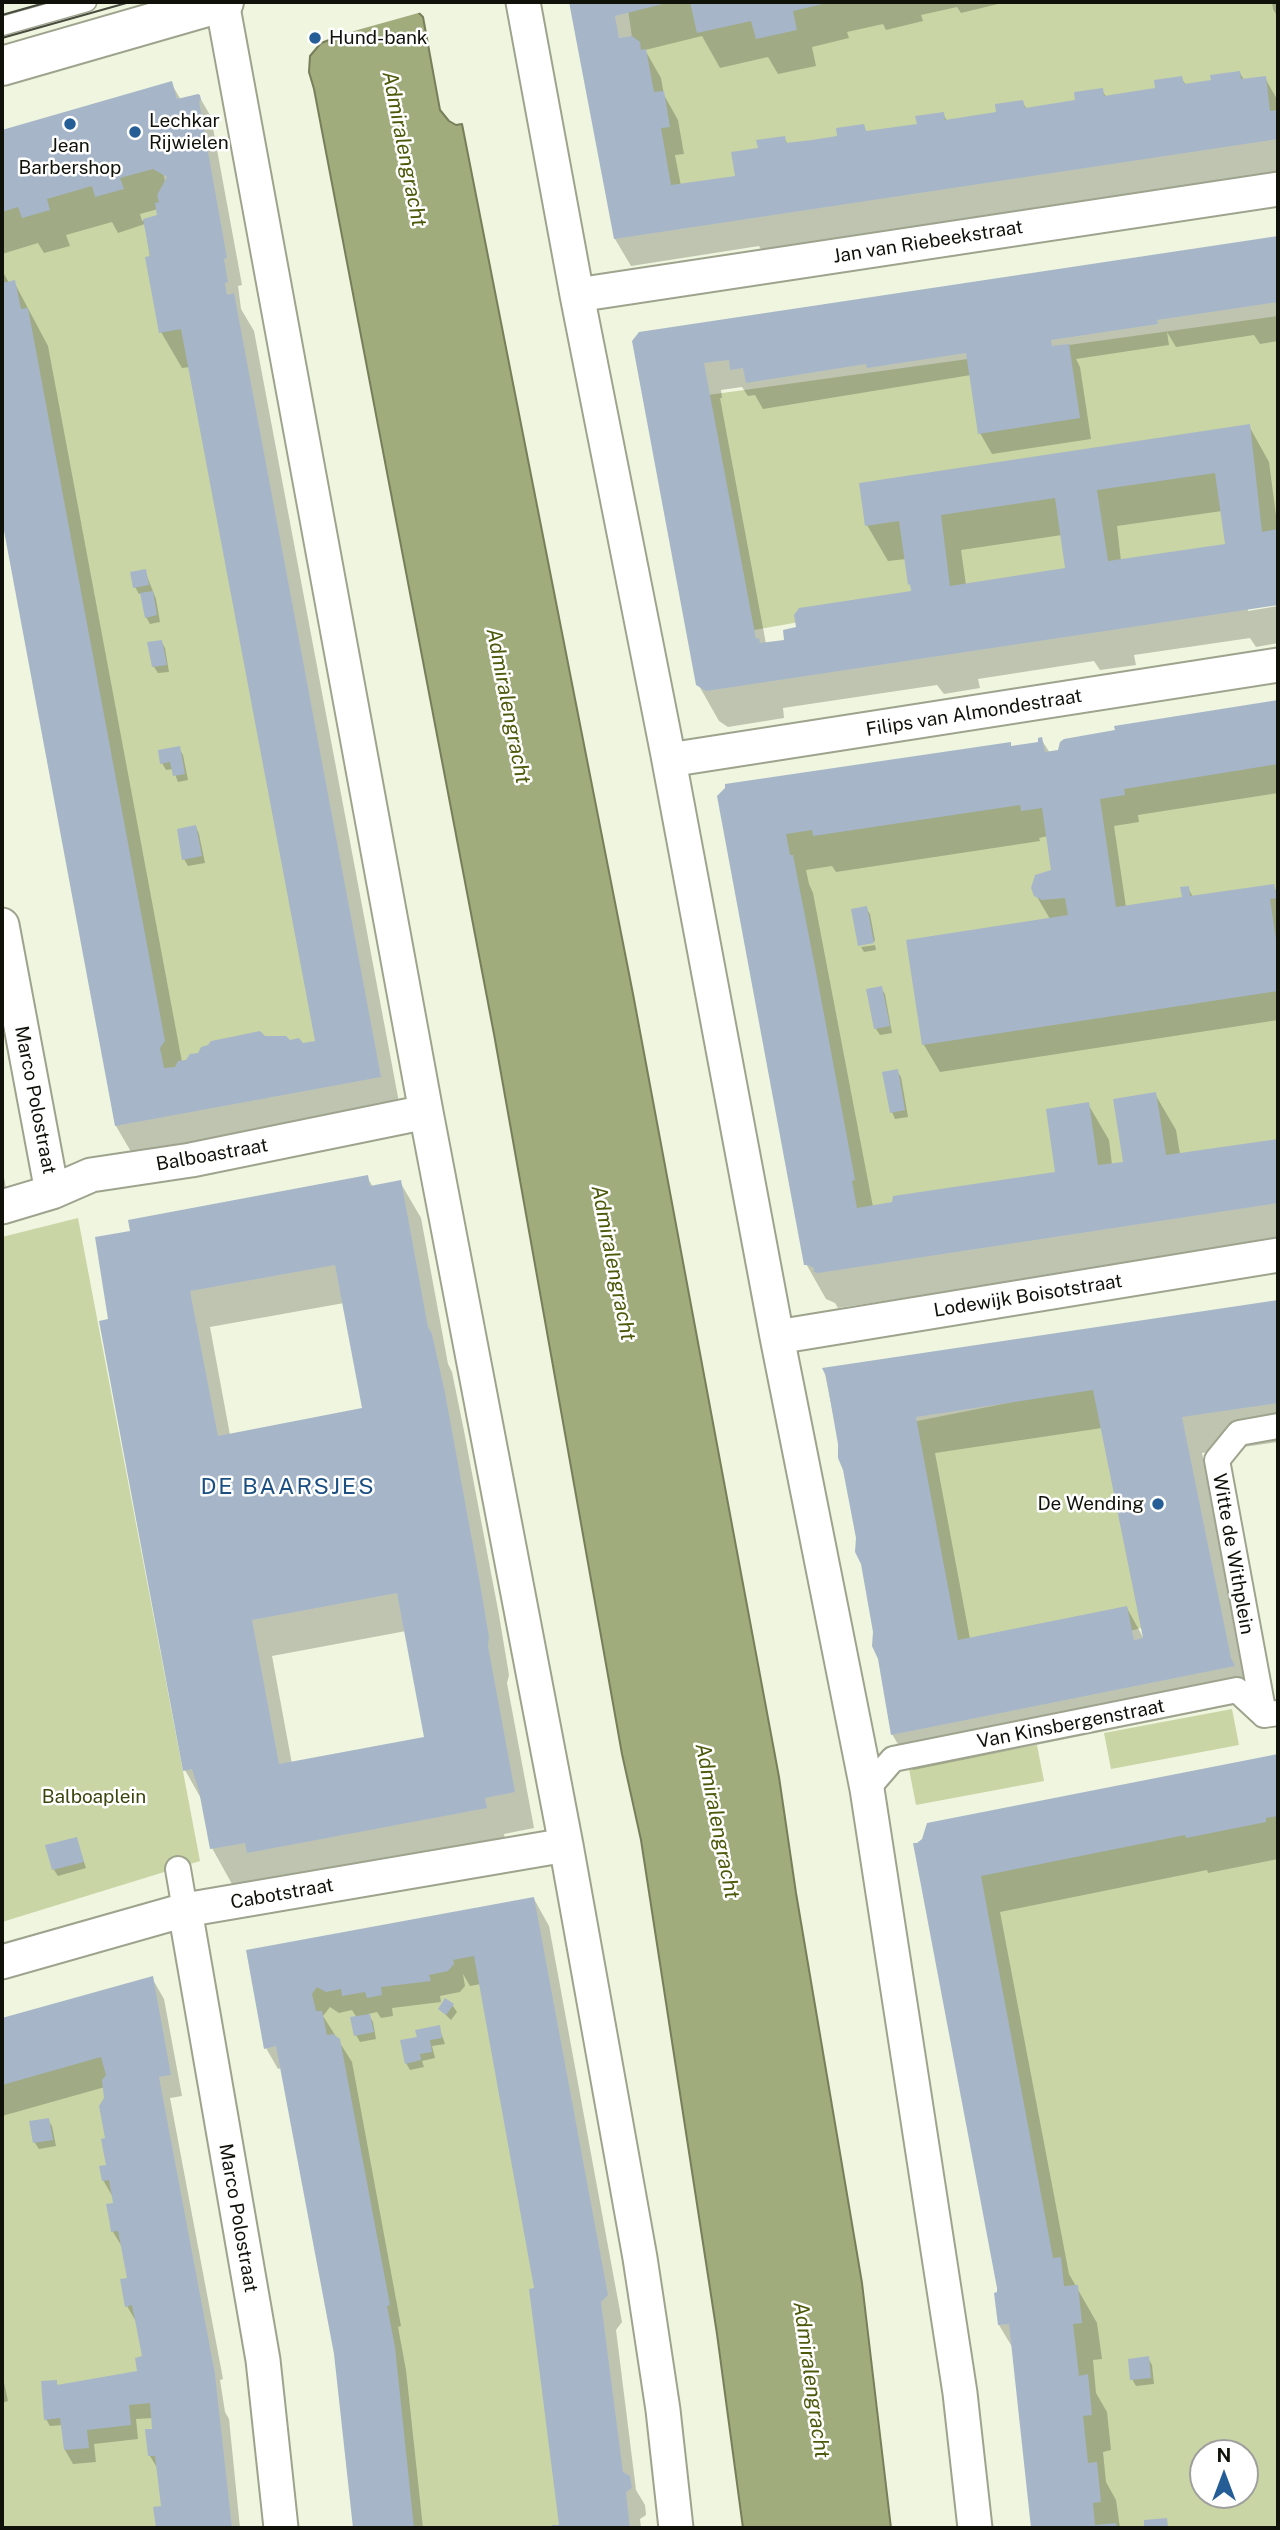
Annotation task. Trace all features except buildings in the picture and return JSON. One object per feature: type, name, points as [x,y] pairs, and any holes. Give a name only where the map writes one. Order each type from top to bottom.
[{"type":"street","points":[[2,66],[223,2],[426,1112],[566,1845],[640,2258],[663,2410],[676,2528]]},
{"type":"street","points":[[523,2],[777,1337],[867,1789],[960,2393],[975,2528]]},
{"type":"street","name":"Jan van Riebeekstraat","points":[[578,295],[1278,189]]},
{"type":"street","name":"Filips van Almondestraat","points":[[669,760],[1278,665]]},
{"type":"street","name":"Marco Polostraat","points":[[2,925],[52,1192]]},
{"type":"street","name":"Balboastraat","points":[[2,1207],[52,1192],[91,1175],[191,1160],[426,1112]]},
{"type":"street","name":"Lodewijk Boisotstraat","points":[[777,1337],[1278,1255]]},
{"type":"street","name":"Witte de Withplein","points":[[1271,1714],[1256,1681],[1217,1460],[1239,1433],[1278,1426]]},
{"type":"street","name":"Van Kinsbergenstraat","points":[[867,1789],[893,1759],[1237,1690],[1271,1714]]},
{"type":"street","name":"Cabotstraat","points":[[2,1962],[185,1910],[566,1845]]},
{"type":"street","points":[[178,1869],[185,1910]]},
{"type":"street","name":"Marco Polostraat","points":[[185,1910],[262,2360],[281,2528]]},
{"type":"lane","points":[[2,26],[87,2]]},
{"type":"green space","points":[[627,2],[1278,2],[1278,115],[656,208]]},
{"type":"green space","points":[[160,156],[333,1050],[150,1087],[2,385],[2,202]]},
{"type":"green space","points":[[1278,316],[1278,537],[726,635],[708,395]]},
{"type":"green space","points":[[1278,735],[1278,1169],[844,1231],[743,822]]},
{"type":"green space","name":"Balboaplein","points":[[78,1218],[200,1861],[2,1922],[2,1237]]},
{"type":"green space","points":[[1108,1383],[1163,1622],[935,1684],[892,1426]]},
{"type":"green space","points":[[1232,1709],[1239,1745],[1111,1769],[1104,1733]]},
{"type":"green space","points":[[1037,1745],[1044,1781],[916,1805],[909,1769]]},
{"type":"green space","points":[[1278,1814],[1278,2528],[1059,2528],[972,1861]]},
{"type":"green space","points":[[513,1948],[592,2369],[606,2528],[394,2528],[373,2297],[306,1986]]},
{"type":"green space","points":[[112,2021],[201,2528],[2,2528],[2,2065]]},
{"type":"water","name":"Admiralengracht","points":[[333,2],[418,12],[423,17],[440,110],[449,121],[456,125],[462,124],[633,994],[779,1777],[862,2283],[891,2528],[743,2528],[717,2334],[641,1840],[622,1754],[494,1034],[309,72],[310,56],[321,43],[340,36]]},
{"type":"pier","points":[[330,2],[419,2],[422,12],[336,36]]},
{"type":"tram line","points":[[2,15],[48,2]]},
{"type":"tram line","points":[[2,38],[130,2]]},
{"type":"place","name":"Hund-bank","points":[[315,38]]},
{"type":"place","name":"Jean Barbershop","points":[[70,124]]},
{"type":"place","name":"Lechkar Rijwielen","points":[[135,132]]},
{"type":"place","name":"De Wending","points":[[1158,1504]]},
{"type":"district","name":"DE BAARSJES","points":[[288,1487]]}]
